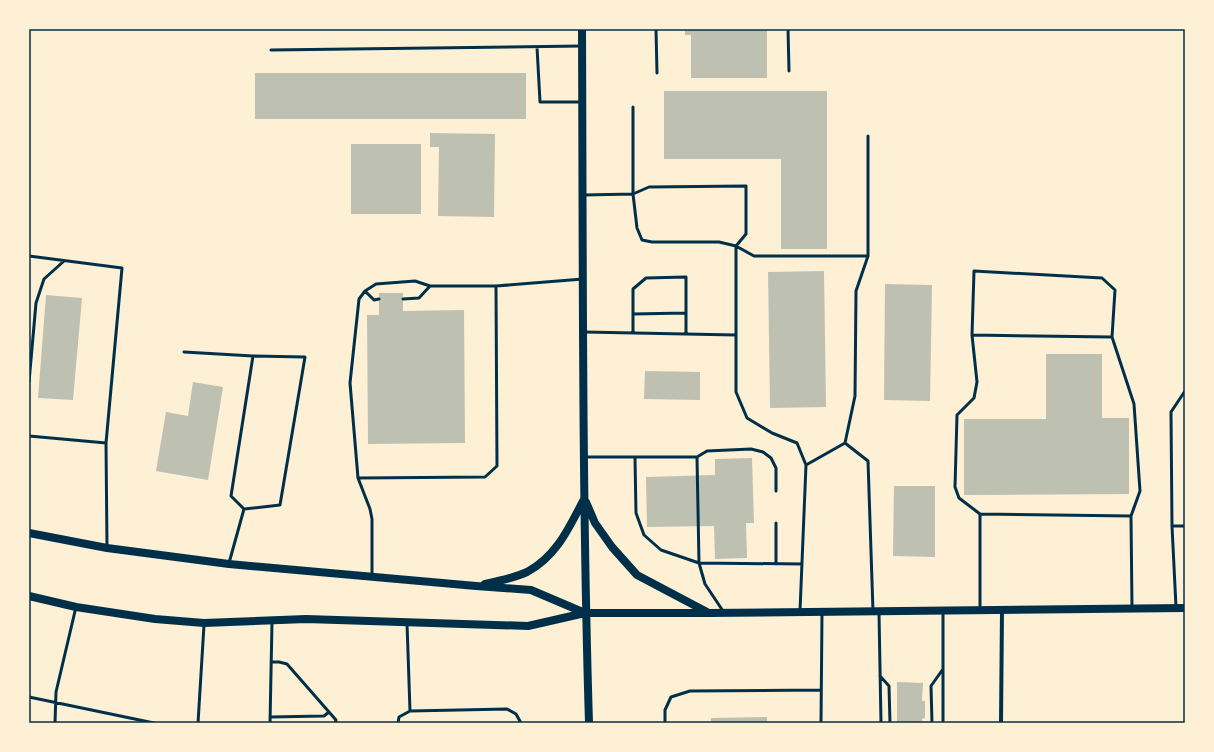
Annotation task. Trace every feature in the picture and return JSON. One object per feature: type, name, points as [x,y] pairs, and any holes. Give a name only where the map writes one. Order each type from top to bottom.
[{"type":"main road","points":[[582,29],[584,457],[589,723]]},
{"type":"main road","points":[[476,586],[508,579],[526,572],[540,563],[554,551],[568,531],[585,498]]},
{"type":"main road","points":[[585,498],[595,523],[612,547],[637,575],[709,613]]},
{"type":"main road","points":[[29,533],[107,548],[228,564],[530,590],[586,613]]},
{"type":"main road","points":[[29,596],[76,607],[155,619],[204,623],[306,619],[528,626],[586,613],[1185,608]]},
{"type":"street","points":[[1001,723],[1002,609]]},
{"type":"lane","points":[[656,29],[657,72]]},
{"type":"lane","points":[[788,29],[789,71]]},
{"type":"lane","points":[[271,50],[582,46]]},
{"type":"lane","points":[[537,47],[540,102],[582,102]]},
{"type":"lane","points":[[633,107],[634,194],[637,228],[642,240],[652,242],[719,242],[736,246],[754,256],[868,256]]},
{"type":"lane","points":[[806,465],[845,443],[855,396],[856,291],[868,256],[868,136]]},
{"type":"lane","points":[[582,195],[634,194],[649,187],[746,186],[746,234],[736,246],[736,392],[747,418],[772,433],[797,443],[806,465],[800,612]]},
{"type":"lane","points":[[29,256],[122,268],[106,443],[107,548]]},
{"type":"lane","points":[[29,382],[36,303],[44,279],[64,261]]},
{"type":"lane","points":[[1131,516],[980,514],[959,498],[955,487],[957,415],[974,398],[977,382],[972,335],[974,272],[1102,278],[1115,290],[1112,337],[1134,404],[1140,491],[1131,516],[1132,608]]},
{"type":"lane","points":[[633,332],[634,289],[646,278],[686,277],[686,334]]},
{"type":"lane","points":[[372,576],[372,519],[370,509],[358,478],[350,383],[359,299],[365,291],[376,284],[415,281],[430,286],[496,286],[583,278]]},
{"type":"lane","points":[[403,299],[419,298],[430,286]]},
{"type":"lane","points":[[358,478],[485,478],[497,466],[496,286]]},
{"type":"lane","points":[[365,291],[374,300],[379,299]]},
{"type":"lane","points":[[633,314],[686,313]]},
{"type":"lane","points":[[583,332],[736,335]]},
{"type":"lane","points":[[972,335],[1112,337]]},
{"type":"lane","points":[[184,352],[305,357],[280,505],[244,510]]},
{"type":"lane","points":[[244,510],[231,496],[253,356]]},
{"type":"lane","points":[[1176,608],[1172,526],[1171,412],[1185,391]]},
{"type":"lane","points":[[29,436],[106,443]]},
{"type":"lane","points":[[845,443],[868,461],[880,676],[881,723]]},
{"type":"lane","points":[[584,457],[697,457],[707,451],[751,449],[763,452],[771,458],[776,468],[776,491]]},
{"type":"lane","points":[[697,457],[699,563],[705,584],[724,613]]},
{"type":"lane","points":[[635,458],[636,513],[644,535],[661,550],[699,563],[802,564]]},
{"type":"lane","points":[[228,564],[244,510]]},
{"type":"lane","points":[[980,514],[980,610]]},
{"type":"lane","points":[[776,523],[776,564]]},
{"type":"lane","points":[[1172,526],[1185,526]]},
{"type":"lane","points":[[55,723],[56,692],[76,607]]},
{"type":"lane","points":[[943,610],[943,723]]},
{"type":"lane","points":[[821,723],[822,611]]},
{"type":"lane","points":[[270,723],[272,620]]},
{"type":"lane","points":[[198,723],[204,623]]},
{"type":"lane","points":[[407,623],[410,711]]},
{"type":"lane","points":[[271,662],[288,664],[336,720],[336,723]]},
{"type":"lane","points":[[932,723],[931,686],[943,668]]},
{"type":"lane","points":[[880,676],[889,686],[890,723]]},
{"type":"lane","points":[[665,723],[665,710],[671,697],[690,690],[821,690]]},
{"type":"lane","points":[[29,697],[154,723]]},
{"type":"lane","points":[[398,723],[399,718],[410,711],[507,709],[516,714],[521,723]]},
{"type":"lane","points":[[270,718],[324,716],[329,712]]},
{"type":"building","points":[[685,29],[767,29],[767,78],[691,78],[691,35],[685,35]]},
{"type":"building","points":[[255,73],[526,73],[526,119],[255,119]]},
{"type":"building","points":[[664,91],[827,91],[827,249],[781,249],[781,159],[664,159]]},
{"type":"building","points":[[430,133],[495,134],[494,217],[438,216],[439,147],[430,147]]},
{"type":"building","points":[[351,144],[421,144],[421,214],[351,214]]},
{"type":"building","points":[[824,271],[826,407],[770,408],[768,272]]},
{"type":"building","points":[[885,284],[932,285],[930,401],[884,400]]},
{"type":"building","points":[[379,293],[403,293],[403,311],[464,310],[465,443],[368,444],[367,315],[379,315]]},
{"type":"building","points":[[46,295],[82,298],[73,400],[38,398]]},
{"type":"building","points":[[1046,354],[1102,354],[1102,418],[1129,418],[1129,494],[964,495],[964,419],[1046,419]]},
{"type":"building","points":[[645,371],[700,372],[700,400],[644,399]]},
{"type":"building","points":[[193,382],[223,387],[208,480],[156,471],[166,412],[188,416]]},
{"type":"building","points":[[752,458],[754,523],[746,523],[747,558],[715,559],[714,526],[647,527],[646,477],[715,475],[715,459]]},
{"type":"building","points":[[894,486],[935,486],[935,557],[893,556]]},
{"type":"building","points":[[897,682],[923,683],[922,701],[925,701],[925,718],[922,719],[923,723],[897,723]]},
{"type":"building","points":[[767,717],[767,723],[703,723],[711,722],[711,718]]}]
